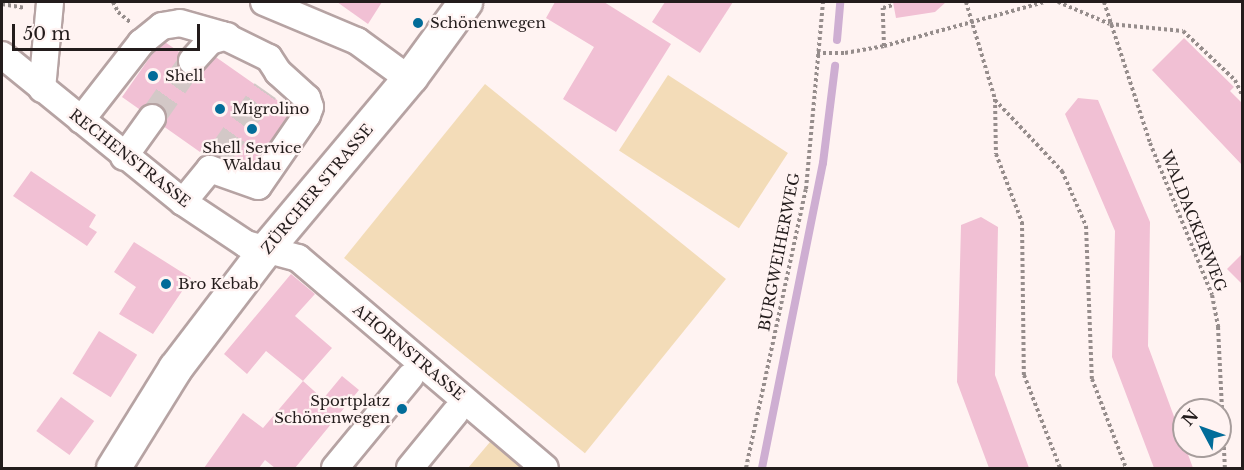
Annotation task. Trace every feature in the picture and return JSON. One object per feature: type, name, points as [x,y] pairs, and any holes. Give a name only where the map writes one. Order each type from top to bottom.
[{"type":"main road","name":"ZÜRCHER STRASSE","points":[[113,468],[175,368],[265,250],[409,79],[465,2]]},
{"type":"street","points":[[42,89],[50,2]]},
{"type":"street","points":[[264,2],[357,41],[409,79]]},
{"type":"street","points":[[81,120],[154,30],[180,23],[227,36],[264,55],[271,82],[307,98],[310,107],[263,181],[250,186],[214,163],[183,202]]},
{"type":"street","points":[[192,61],[210,41],[227,36]]},
{"type":"street","name":"RECHENSTRASSE","points":[[2,55],[124,157],[183,202],[246,244],[265,250]]},
{"type":"street","points":[[124,157],[152,118]]},
{"type":"street","name":"AHORNSTRASSE","points":[[265,250],[298,258],[545,468]]},
{"type":"street","points":[[336,468],[410,377]]},
{"type":"street","points":[[410,468],[455,413]]},
{"type":"path","name":"BURGWEIHERWEG","points":[[746,468],[806,189],[823,2]]},
{"type":"path","points":[[966,2],[995,99],[996,154],[1022,222],[1024,375],[1060,468]]},
{"type":"path","points":[[817,53],[845,53],[884,46],[1045,2]]},
{"type":"path","points":[[1058,2],[1110,24],[1183,31],[1235,81],[1242,95]]},
{"type":"path","name":"WALDACKERWEG","points":[[1104,2],[1150,143],[1212,295],[1218,327],[1225,468]]},
{"type":"path","points":[[884,46],[883,8],[894,5]]},
{"type":"path","points":[[995,99],[1062,171],[1086,226],[1092,379],[1126,468]]},
{"type":"shaded area","points":[[668,75],[788,153],[739,228],[619,150]]},
{"type":"shaded area","points":[[485,84],[726,279],[585,453],[344,258]]},
{"type":"shaded area","points":[[490,442],[524,468],[468,468]]},
{"type":"building","points":[[337,2],[382,2],[368,24]]},
{"type":"building","points":[[555,2],[604,2],[671,44],[616,132],[563,99],[594,47],[546,18]]},
{"type":"building","points":[[665,2],[733,2],[700,53],[652,22]]},
{"type":"building","points":[[893,2],[946,2],[935,12],[896,18]]},
{"type":"building","points":[[1184,38],[1234,87],[1230,91],[1242,103],[1242,165],[1152,70]]},
{"type":"building","points":[[162,40],[201,67],[210,53],[300,116],[254,181],[204,146],[200,152],[122,97]]},
{"type":"building","points":[[1078,98],[1098,100],[1150,222],[1148,346],[1172,411],[1172,458],[1189,458],[1193,468],[1154,468],[1112,357],[1115,231],[1065,114]]},
{"type":"building","points":[[31,171],[96,215],[89,227],[97,232],[87,246],[13,196]]},
{"type":"building","points":[[981,217],[998,227],[995,375],[1029,468],[989,468],[957,382],[961,225]]},
{"type":"building","points":[[134,242],[191,278],[153,334],[119,314],[136,287],[114,272]]},
{"type":"building","points":[[1242,254],[1242,284],[1227,269]]},
{"type":"building","points":[[291,274],[315,294],[295,316],[332,348],[303,381],[266,351],[247,374],[224,354]]},
{"type":"building","points":[[99,331],[137,355],[111,397],[73,373]]},
{"type":"building","points":[[342,376],[359,390],[295,468],[275,468],[265,460],[259,468],[204,468],[243,413],[263,428],[303,381],[323,399]]},
{"type":"building","points":[[61,397],[94,421],[69,455],[36,431]]},
{"type":"waterway","points":[[837,40],[840,2]]},
{"type":"waterway","points":[[762,468],[823,163],[835,66]]},
{"type":"tunnel","points":[[152,118],[192,61]]},
{"type":"tunnel","points":[[219,156],[265,91]]},
{"type":"place","name":"Schönenwegen","points":[[418,23]]},
{"type":"place","name":"Shell","points":[[153,76]]},
{"type":"place","name":"Migrolino","points":[[220,109]]},
{"type":"place","name":"Shell Service Waldau","points":[[252,129]]},
{"type":"place","name":"Bro Kebab","points":[[166,284]]},
{"type":"place","name":"Sportplatz Schönenwegen","points":[[402,409]]}]
